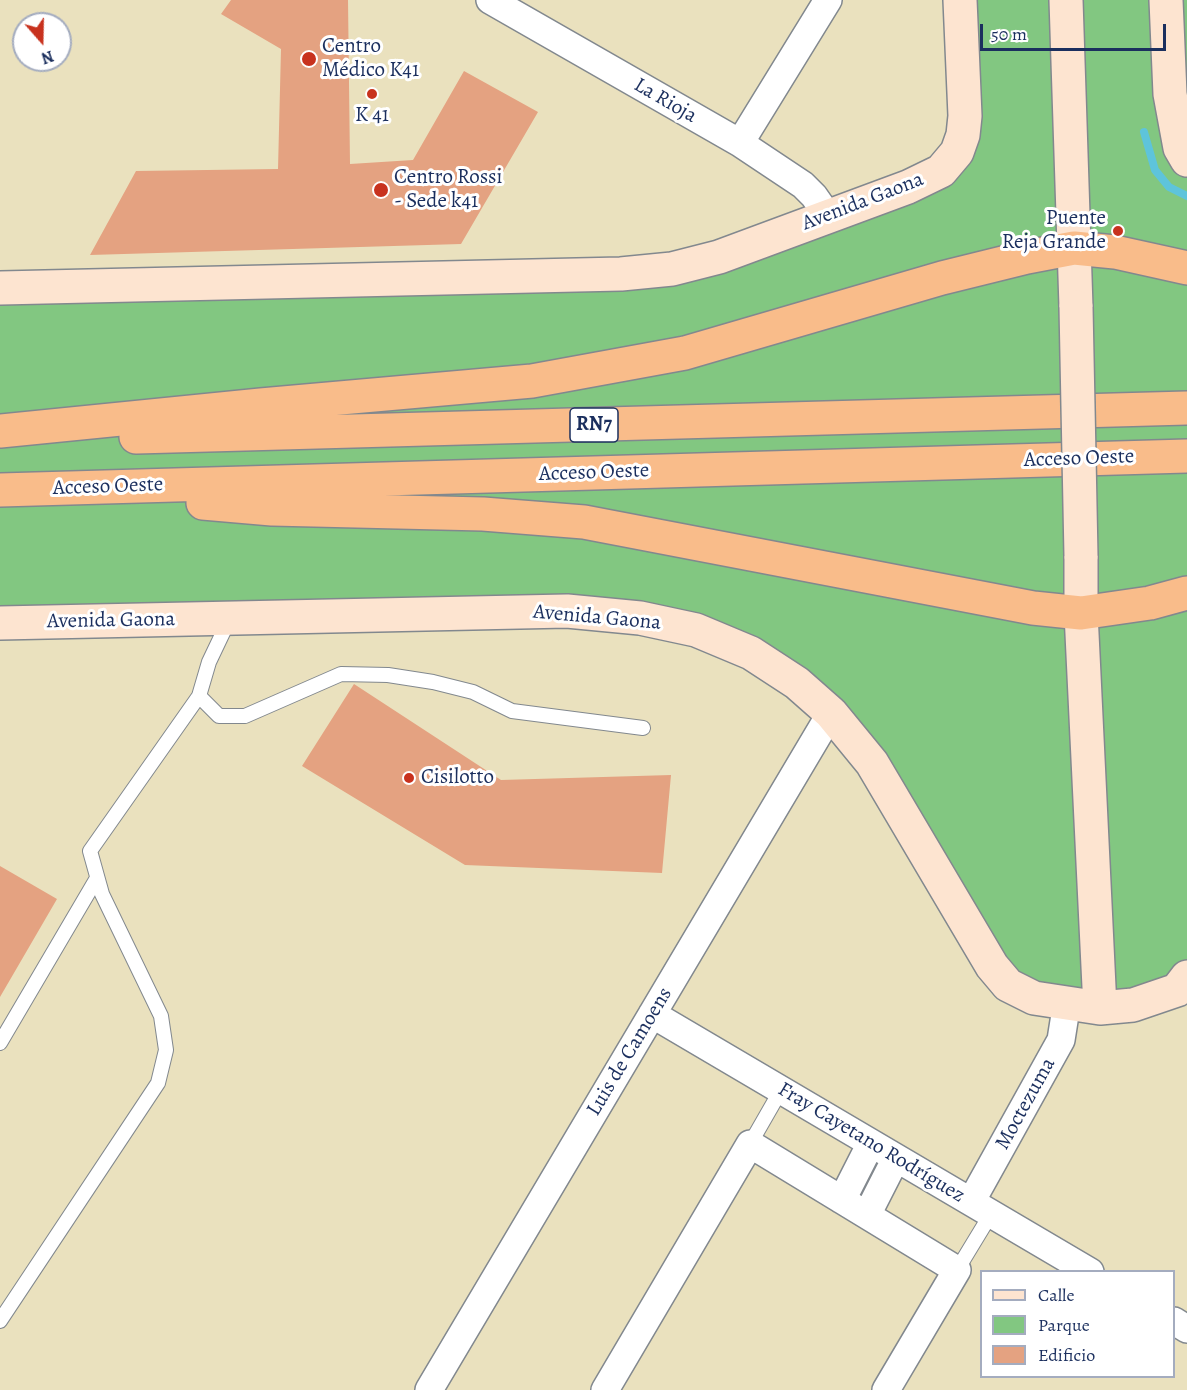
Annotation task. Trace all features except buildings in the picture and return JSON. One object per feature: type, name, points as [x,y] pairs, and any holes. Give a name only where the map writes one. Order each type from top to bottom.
[{"type":"highway","points":[[0,431],[532,381],[685,353],[942,278],[1074,248],[1115,252],[1187,268]]},
{"type":"highway","name":"RN7","points":[[0,441],[1187,408]]},
{"type":"highway","name":"Acceso Oeste","points":[[0,490],[1187,456]]},
{"type":"highway","points":[[37,489],[272,508],[483,514],[584,522],[1033,608],[1081,613],[1150,603],[1187,593]]},
{"type":"street","name":"La Rioja","points":[[490,0],[740,143],[803,185],[828,216]]},
{"type":"street","points":[[740,143],[828,0]]},
{"type":"street","name":"Avenida Gaona","points":[[0,288],[621,274],[672,269],[719,256],[908,187],[941,171],[957,152],[963,135],[965,116],[960,0]]},
{"type":"street","points":[[1066,0],[1076,307],[1081,613],[1100,1008]]},
{"type":"street","points":[[1166,0],[1179,89],[1180,148],[1187,160]]},
{"type":"street","name":"Avenida Gaona","points":[[0,623],[535,610],[640,618],[696,630],[752,653],[797,683],[831,713],[872,763],[992,966],[1008,985],[1034,998],[1100,1008],[1133,1005],[1155,998],[1177,990],[1187,977]]},
{"type":"street","name":"Luis de Camoens","points":[[429,1390],[831,713]]},
{"type":"street","name":"Moctezuma","points":[[981,1208],[1061,1040],[1068,1002]]},
{"type":"street","name":"Fray Cayetano Rodríguez","points":[[652,1014],[1087,1270]]},
{"type":"street","points":[[842,1200],[871,1143]]},
{"type":"street","points":[[605,1390],[750,1144],[957,1270],[886,1390]]},
{"type":"street","points":[[867,1215],[896,1158]]},
{"type":"lane","points":[[0,1320],[158,1083],[166,1050],[161,1016],[102,894],[90,851],[199,696],[210,662],[230,618]]},
{"type":"lane","points":[[199,696],[219,716],[245,716],[341,674],[388,675],[433,682],[472,692],[512,711],[643,728]]},
{"type":"lane","points":[[0,1043],[97,878]]},
{"type":"lane","points":[[750,1144],[781,1090]]},
{"type":"lane","points":[[957,1270],[981,1208]]},
{"type":"green space","points":[[960,0],[1187,0],[1187,84],[1170,95],[1187,160],[1187,977],[1177,990],[1034,998],[797,683],[640,618],[0,623],[0,288],[672,269],[957,152]]},
{"type":"waterway","points":[[1144,132],[1155,170],[1169,187],[1187,196]]},
{"type":"place","name":"Centro Médico K41","points":[[309,59]]},
{"type":"place","name":"K 41","points":[[372,94]]},
{"type":"place","name":"Centro Rossi - Sede k41","points":[[381,190]]},
{"type":"place","name":"Puente Reja Grande","points":[[1118,231]]},
{"type":"place","name":"Cisilotto","points":[[409,778]]}]
